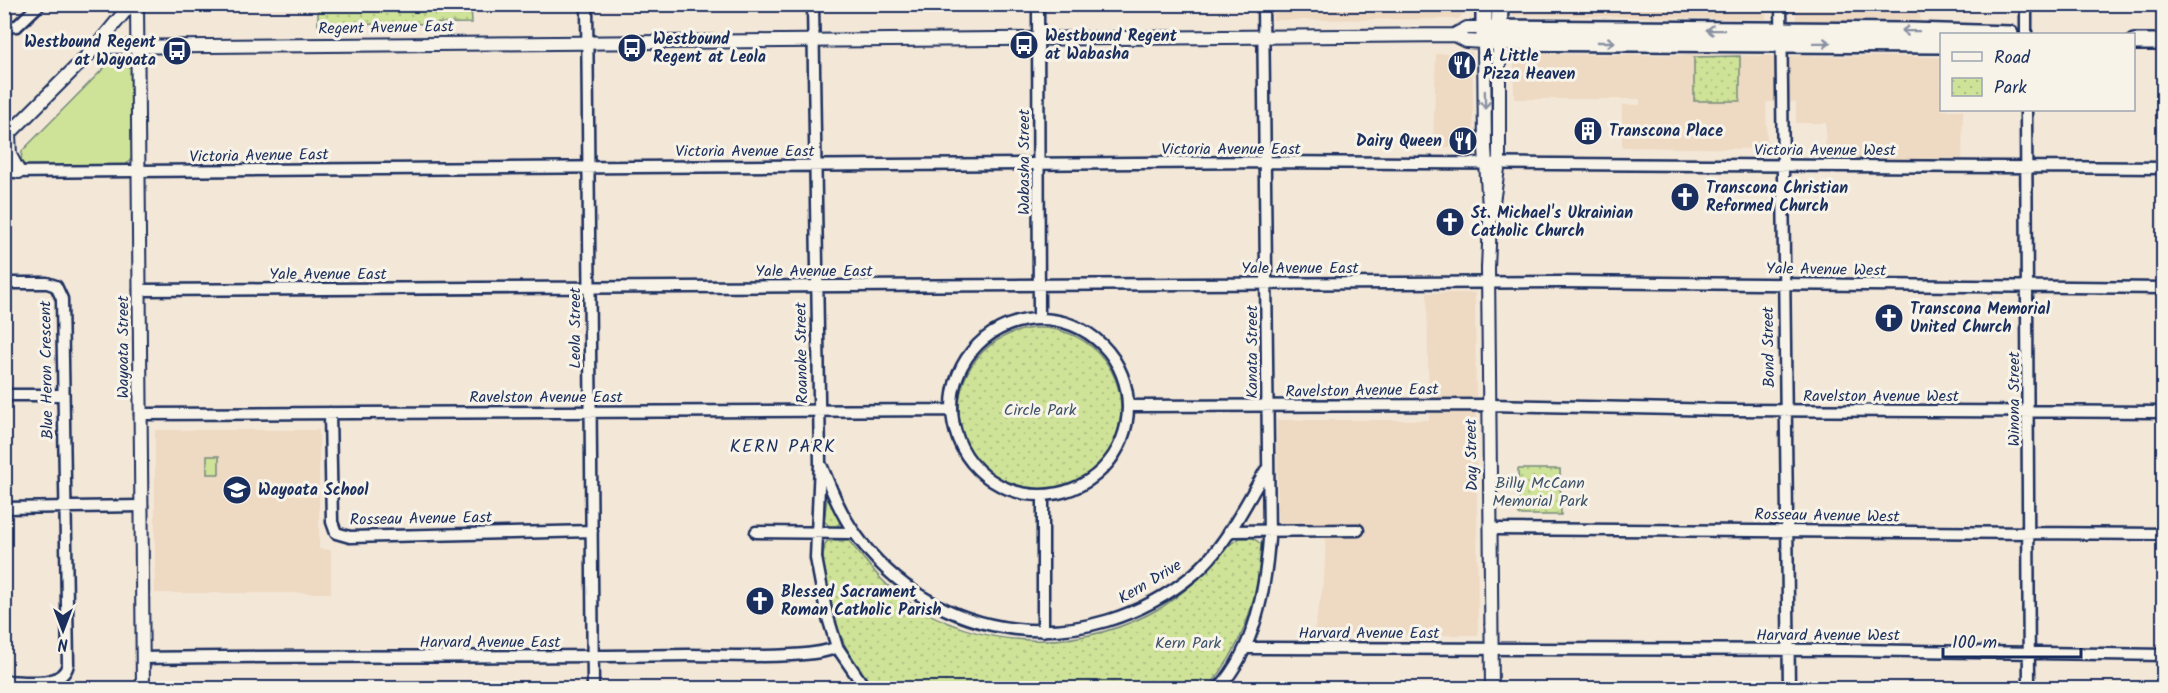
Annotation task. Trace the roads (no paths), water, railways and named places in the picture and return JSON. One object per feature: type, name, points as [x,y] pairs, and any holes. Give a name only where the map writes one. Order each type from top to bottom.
[{"type":"main road","name":"Day Street","points":[[1484,4],[1492,35]]},
{"type":"main road","name":"Day Street","points":[[1492,35],[1500,4]]},
{"type":"main road","points":[[1492,35],[1782,37],[1953,31],[1991,33]]},
{"type":"main road","points":[[1782,37],[1940,45]]},
{"type":"main road","points":[[2135,42],[2163,42]]},
{"type":"street","points":[[4,27],[17,26],[40,4]]},
{"type":"street","points":[[19,172],[10,155],[7,137],[94,49],[131,4]]},
{"type":"street","name":"Wayoata Street","points":[[137,4],[143,688]]},
{"type":"street","name":"Leola Street","points":[[587,4],[593,688]]},
{"type":"street","name":"Roanoke Street","points":[[813,4],[813,166],[820,463],[817,532],[819,580],[837,647],[865,688]]},
{"type":"street","name":"Wabasha Street","points":[[1038,4],[1039,319]]},
{"type":"street","name":"Kanata Street","points":[[1219,688],[1246,648],[1267,572],[1269,530],[1266,469],[1267,174],[1264,162],[1263,4]]},
{"type":"street","name":"Bond Street","points":[[1781,4],[1789,688]]},
{"type":"street","points":[[2026,4],[2026,33]]},
{"type":"street","name":"Regent Avenue East","points":[[94,49],[813,39],[1454,35],[1467,28],[1492,35]]},
{"type":"street","name":"Day Street","points":[[1490,222],[1499,162],[1492,35]]},
{"type":"street","name":"Day Street","points":[[1492,35],[1486,162],[1490,222],[1488,282],[1492,688]]},
{"type":"street","name":"Winona Street","points":[[2026,111],[2029,688]]},
{"type":"street","name":"Victoria Avenue West","points":[[1486,162],[2163,168]]},
{"type":"street","name":"Victoria Avenue East","points":[[4,172],[1486,162]]},
{"type":"street","name":"Yale Avenue East","points":[[140,290],[1488,282]]},
{"type":"street","name":"Yale Avenue West","points":[[1488,282],[2163,288]]},
{"type":"street","name":"Blue Heron Crescent","points":[[4,283],[47,283],[56,286],[60,291],[67,672],[60,678],[45,681],[4,681]]},
{"type":"street","points":[[1039,319],[1073,326],[1101,345],[1121,373],[1128,406],[1122,438],[1111,459],[1100,471],[1074,488],[1043,495],[1007,489],[982,474],[960,445],[952,410],[956,379],[976,346],[988,336],[1009,325],[1039,319]]},
{"type":"street","points":[[4,394],[62,395]]},
{"type":"street","name":"Ravelston Avenue East","points":[[1128,406],[1490,405]]},
{"type":"street","name":"Ravelston Avenue West","points":[[1490,405],[1785,410],[2163,412]]},
{"type":"street","name":"Ravelston Avenue East","points":[[140,414],[952,410]]},
{"type":"street","name":"Rosseau Avenue East","points":[[330,413],[332,522],[336,533],[350,537],[592,531]]},
{"type":"street","name":"Kern Drive","points":[[820,463],[842,514],[855,533],[891,574],[913,591],[938,606],[970,620],[1001,628],[1043,631],[1086,627],[1136,612],[1195,573],[1229,531],[1266,469]]},
{"type":"street","points":[[1043,495],[1043,631]]},
{"type":"street","points":[[4,508],[142,506]]},
{"type":"street","name":"Rosseau Avenue West","points":[[1491,529],[2163,534]]},
{"type":"street","points":[[1229,531],[1358,530]]},
{"type":"street","points":[[756,532],[855,533]]},
{"type":"street","name":"Harvard Avenue East","points":[[142,658],[803,654],[828,651],[837,647]]},
{"type":"street","name":"Harvard Avenue East","points":[[1246,648],[1492,648]]},
{"type":"street","name":"Harvard Avenue West","points":[[1492,648],[2163,655]]},
{"type":"place","name":"Westbound Regent at Wabasha","points":[[1024,45]]},
{"type":"place","name":"Westbound Regent at Leola","points":[[632,48]]},
{"type":"place","name":"Westbound Regent at Wayoata","points":[[177,51]]},
{"type":"place","name":"A Little Pizza Heaven","points":[[1462,65]]},
{"type":"place","name":"Transcona Place","points":[[1588,131]]},
{"type":"place","name":"Dairy Queen","points":[[1463,141]]},
{"type":"place","name":"Transcona Christian Reformed Church","points":[[1685,197]]},
{"type":"place","name":"St. Michael's Ukrainian Catholic Church","points":[[1450,222]]},
{"type":"place","name":"Transcona Memorial United Church","points":[[1889,318]]},
{"type":"place","name":"Wayoata School","points":[[237,490]]},
{"type":"place","name":"Blessed Sacrament Roman Catholic Parish","points":[[760,601]]},
{"type":"district","name":"KERN PARK","points":[[783,447]]},
{"type":"park label","name":"Circle Park","points":[[1040,410]]},
{"type":"park label","name":"Billy McCann Memorial Park","points":[[1540,492]]},
{"type":"park label","name":"Kern Park","points":[[1188,643]]}]
